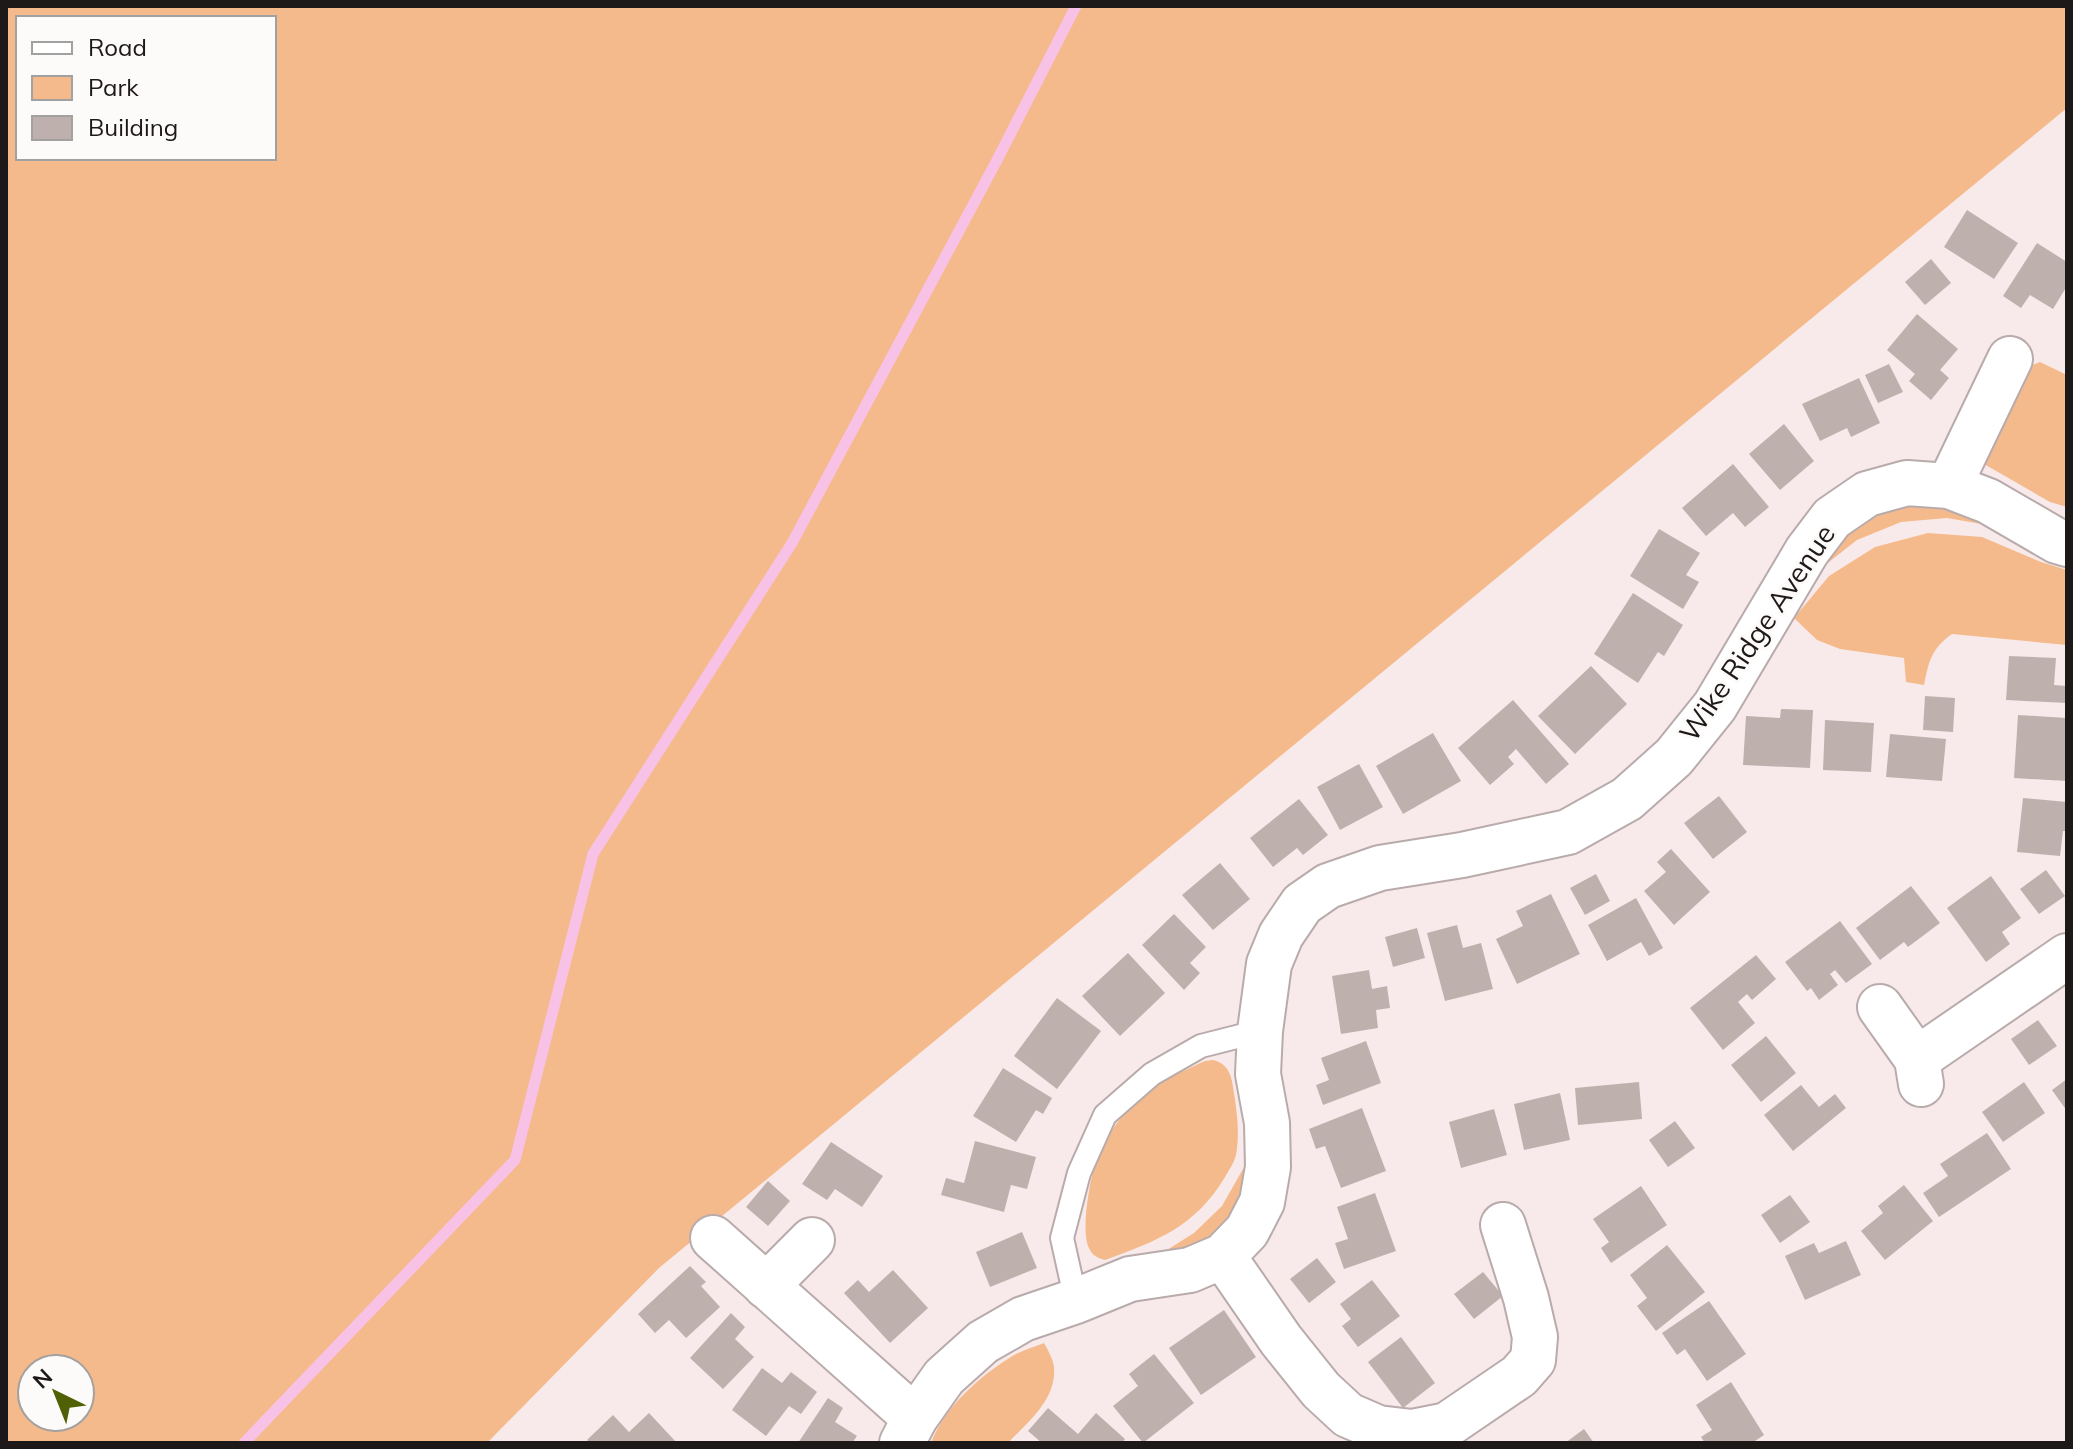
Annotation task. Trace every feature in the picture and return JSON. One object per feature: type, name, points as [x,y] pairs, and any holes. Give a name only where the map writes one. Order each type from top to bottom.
[{"type":"street","points":[[1949,486],[2010,359]]},
{"type":"street","name":"Wike Ridge Avenue","points":[[908,1430],[944,1377],[983,1342],[1023,1319],[1130,1279],[1190,1270],[1223,1256],[1247,1231],[1262,1202],[1268,1167],[1267,1123],[1258,1074],[1269,964],[1281,935],[1302,904],[1328,886],[1380,868],[1462,855],[1568,832],[1627,799],[1674,757],[1715,706],[1807,551],[1832,518],[1867,494],[1907,483],[1949,486],[1988,501],[2067,544]]},
{"type":"street","points":[[1880,1007],[1919,1071],[2067,956]]},
{"type":"street","points":[[1223,1256],[1281,1340],[1321,1390],[1376,1435],[1412,1432],[1447,1425],[1519,1376],[1533,1360],[1535,1337],[1503,1225]]},
{"type":"street","points":[[713,1238],[766,1286],[908,1430]]},
{"type":"street","points":[[766,1286],[812,1240]]},
{"type":"lane","points":[[1076,1301],[1062,1238],[1079,1173],[1105,1115],[1152,1074],[1201,1046],[1260,1031]]},
{"type":"green space","points":[[6,6],[2067,6],[2067,108],[659,1268],[487,1443],[6,1443]]},
{"type":"green space","points":[[2040,362],[2067,375],[2067,507],[2050,502],[1984,464],[2028,367]]},
{"type":"green space","points":[[1930,503],[1964,510],[1993,526],[1947,518],[1901,522],[1857,540],[1820,569],[1839,541],[1866,519],[1897,506]]},
{"type":"green space","points":[[1928,533],[1982,537],[2067,570],[2067,645],[1952,634],[1932,656],[1924,685],[1906,682],[1904,658],[1840,649],[1817,640],[1794,618],[1829,576],[1875,547]]},
{"type":"green space","points":[[1213,1060],[1223,1065],[1232,1082],[1238,1139],[1233,1164],[1213,1194],[1188,1220],[1141,1246],[1105,1260],[1096,1256],[1087,1242],[1086,1217],[1090,1187],[1101,1148],[1136,1102],[1173,1076]]},
{"type":"green space","points":[[1243,1169],[1248,1173],[1238,1205],[1219,1230],[1192,1249],[1159,1255],[1194,1233],[1222,1206]]},
{"type":"green space","points":[[1044,1343],[1054,1367],[1051,1389],[1040,1409],[1008,1443],[931,1443],[945,1416],[977,1382],[1014,1355]]},
{"type":"building","points":[[1967,210],[2018,243],[1994,279],[1944,247]]},
{"type":"building","points":[[2037,243],[2067,262],[2067,286],[2053,309],[2030,295],[2021,308],[2003,296]]},
{"type":"building","points":[[1931,259],[1951,283],[1925,305],[1905,282]]},
{"type":"building","points":[[1917,314],[1958,349],[1940,370],[1949,378],[1931,400],[1909,381],[1915,374],[1887,350]]},
{"type":"building","points":[[1889,364],[1903,392],[1878,403],[1865,375]]},
{"type":"building","points":[[1859,378],[1880,423],[1851,437],[1847,428],[1820,441],[1802,404]]},
{"type":"building","points":[[1784,424],[1814,461],[1780,490],[1749,454]]},
{"type":"building","points":[[1733,464],[1769,507],[1745,527],[1733,513],[1706,536],[1682,508]]},
{"type":"building","points":[[1659,529],[1700,553],[1686,575],[1699,582],[1683,609],[1630,576]]},
{"type":"building","points":[[1633,593],[1683,625],[1664,656],[1658,652],[1638,683],[1594,654]]},
{"type":"building","points":[[2009,656],[2056,658],[2054,685],[2067,686],[2067,703],[2006,700]]},
{"type":"building","points":[[1591,666],[1627,704],[1575,754],[1538,716]]},
{"type":"building","points":[[1925,696],[1955,698],[1953,732],[1923,730]]},
{"type":"building","points":[[1513,700],[1569,764],[1546,784],[1516,749],[1508,757],[1514,764],[1490,785],[1458,748]]},
{"type":"building","points":[[1781,709],[1813,710],[1810,768],[1743,765],[1746,716],[1780,718]]},
{"type":"building","points":[[2018,715],[2067,718],[2067,781],[2014,778]]},
{"type":"building","points":[[1825,720],[1874,723],[1871,772],[1823,770]]},
{"type":"building","points":[[1433,733],[1461,781],[1403,814],[1376,766]]},
{"type":"building","points":[[1890,734],[1946,739],[1942,781],[1886,777]]},
{"type":"building","points":[[1359,764],[1383,807],[1340,830],[1317,787]]},
{"type":"building","points":[[1719,796],[1747,832],[1713,859],[1684,823]]},
{"type":"building","points":[[2023,798],[2067,802],[2067,831],[2063,831],[2060,856],[2017,852]]},
{"type":"building","points":[[1299,799],[1328,835],[1303,855],[1297,848],[1273,867],[1250,838]]},
{"type":"building","points":[[1671,849],[1710,892],[1674,925],[1644,891],[1666,872],[1657,862]]},
{"type":"building","points":[[1220,863],[1250,899],[1213,930],[1182,895]]},
{"type":"building","points":[[2046,870],[2065,896],[2039,914],[2020,889]]},
{"type":"building","points":[[1596,874],[1610,901],[1585,915],[1570,888]]},
{"type":"building","points":[[1991,876],[2021,918],[2002,932],[2010,944],[1986,962],[1947,908]]},
{"type":"building","points":[[1911,886],[1940,923],[1908,947],[1904,942],[1880,960],[1856,928]]},
{"type":"building","points":[[1551,894],[1580,954],[1517,984],[1496,939],[1523,926],[1516,911]]},
{"type":"building","points":[[1636,898],[1663,948],[1649,956],[1641,942],[1607,961],[1588,925]]},
{"type":"building","points":[[1174,914],[1206,947],[1190,963],[1200,973],[1184,990],[1142,945]]},
{"type":"building","points":[[1840,921],[1872,964],[1846,983],[1835,970],[1830,974],[1838,985],[1819,1000],[1811,988],[1807,991],[1785,962]]},
{"type":"building","points":[[1457,925],[1463,948],[1481,943],[1493,989],[1445,1001],[1427,933]]},
{"type":"building","points":[[1417,928],[1425,958],[1393,967],[1385,937]]},
{"type":"building","points":[[1128,953],[1165,993],[1120,1036],[1082,996]]},
{"type":"building","points":[[1756,955],[1776,979],[1752,1000],[1747,994],[1738,1002],[1755,1023],[1723,1050],[1690,1008]]},
{"type":"building","points":[[1369,970],[1372,989],[1387,986],[1390,1008],[1376,1010],[1378,1028],[1341,1034],[1332,976]]},
{"type":"building","points":[[1057,998],[1101,1031],[1057,1089],[1014,1056]]},
{"type":"building","points":[[2038,1020],[2057,1046],[2029,1065],[2011,1039]]},
{"type":"building","points":[[1766,1036],[1796,1073],[1761,1102],[1731,1065]]},
{"type":"building","points":[[1366,1041],[1381,1083],[1323,1105],[1316,1085],[1329,1080],[1321,1058]]},
{"type":"building","points":[[1003,1068],[1052,1098],[1043,1114],[1036,1110],[1016,1142],[973,1116]]},
{"type":"building","points":[[2067,1079],[2067,1111],[2052,1090]]},
{"type":"building","points":[[1639,1082],[1642,1119],[1578,1125],[1575,1088]]},
{"type":"building","points":[[2024,1082],[2045,1113],[2003,1142],[1982,1112]]},
{"type":"building","points":[[1801,1085],[1819,1107],[1835,1094],[1846,1108],[1793,1151],[1764,1115]]},
{"type":"building","points":[[1560,1093],[1570,1140],[1524,1150],[1514,1104]]},
{"type":"building","points":[[1362,1108],[1386,1171],[1341,1188],[1325,1146],[1316,1149],[1309,1129]]},
{"type":"building","points":[[1494,1109],[1507,1155],[1461,1168],[1449,1122]]},
{"type":"building","points":[[1675,1121],[1695,1148],[1668,1167],[1649,1140]]},
{"type":"building","points":[[1987,1133],[2011,1169],[1939,1217],[1923,1193],[1948,1176],[1940,1164]]},
{"type":"building","points":[[975,1141],[1036,1157],[1027,1189],[1011,1185],[1004,1212],[941,1195],[946,1178],[964,1183]]},
{"type":"building","points":[[831,1142],[883,1176],[862,1207],[835,1189],[827,1200],[802,1184]]},
{"type":"building","points":[[768,1181],[790,1201],[768,1226],[746,1207]]},
{"type":"building","points":[[1904,1185],[1933,1221],[1885,1260],[1861,1231],[1883,1213],[1878,1206]]},
{"type":"building","points":[[1641,1186],[1667,1225],[1611,1263],[1601,1248],[1609,1242],[1593,1219]]},
{"type":"building","points":[[1375,1193],[1396,1251],[1344,1269],[1335,1243],[1348,1239],[1337,1207]]},
{"type":"building","points":[[1790,1195],[1810,1222],[1780,1243],[1761,1215]]},
{"type":"building","points":[[1022,1232],[1037,1268],[990,1287],[976,1252]]},
{"type":"building","points":[[1846,1241],[1861,1275],[1805,1300],[1785,1256],[1814,1243],[1819,1253]]},
{"type":"building","points":[[1667,1245],[1705,1292],[1656,1331],[1637,1306],[1647,1298],[1630,1275]]},
{"type":"building","points":[[1317,1258],[1336,1282],[1309,1303],[1290,1279]]},
{"type":"building","points":[[690,1266],[706,1282],[701,1286],[720,1307],[686,1338],[669,1320],[655,1333],[638,1314]]},
{"type":"building","points":[[893,1270],[928,1308],[890,1343],[844,1293],[858,1280],[869,1292]]},
{"type":"building","points":[[1483,1272],[1503,1296],[1474,1319],[1454,1294]]},
{"type":"building","points":[[1372,1280],[1400,1316],[1358,1347],[1342,1326],[1351,1319],[1340,1304]]},
{"type":"building","points":[[1709,1301],[1746,1354],[1707,1381],[1685,1349],[1677,1355],[1662,1333]]},
{"type":"building","points":[[1224,1310],[1256,1357],[1201,1395],[1169,1348]]},
{"type":"building","points":[[731,1313],[745,1327],[735,1339],[754,1357],[723,1389],[690,1358]]},
{"type":"building","points":[[1401,1337],[1435,1383],[1403,1408],[1368,1362]]},
{"type":"building","points":[[1154,1354],[1194,1403],[1143,1443],[1113,1406],[1138,1386],[1129,1374]]},
{"type":"building","points":[[762,1368],[782,1383],[791,1372],[817,1392],[801,1414],[789,1406],[766,1436],[732,1410]]},
{"type":"building","points":[[1731,1382],[1764,1435],[1752,1443],[1705,1443],[1701,1437],[1712,1430],[1696,1405]]},
{"type":"building","points":[[828,1398],[843,1408],[835,1422],[857,1436],[852,1443],[798,1443]]},
{"type":"building","points":[[1048,1408],[1078,1434],[1096,1413],[1125,1439],[1122,1443],[1042,1443],[1028,1431]]},
{"type":"building","points":[[649,1413],[677,1443],[590,1443],[587,1440],[613,1415],[629,1432]]},
{"type":"building","points":[[1584,1429],[1594,1443],[1565,1443]]},
{"type":"waterway","points":[[244,1443],[515,1160],[593,854],[792,543],[1076,6]]}]
